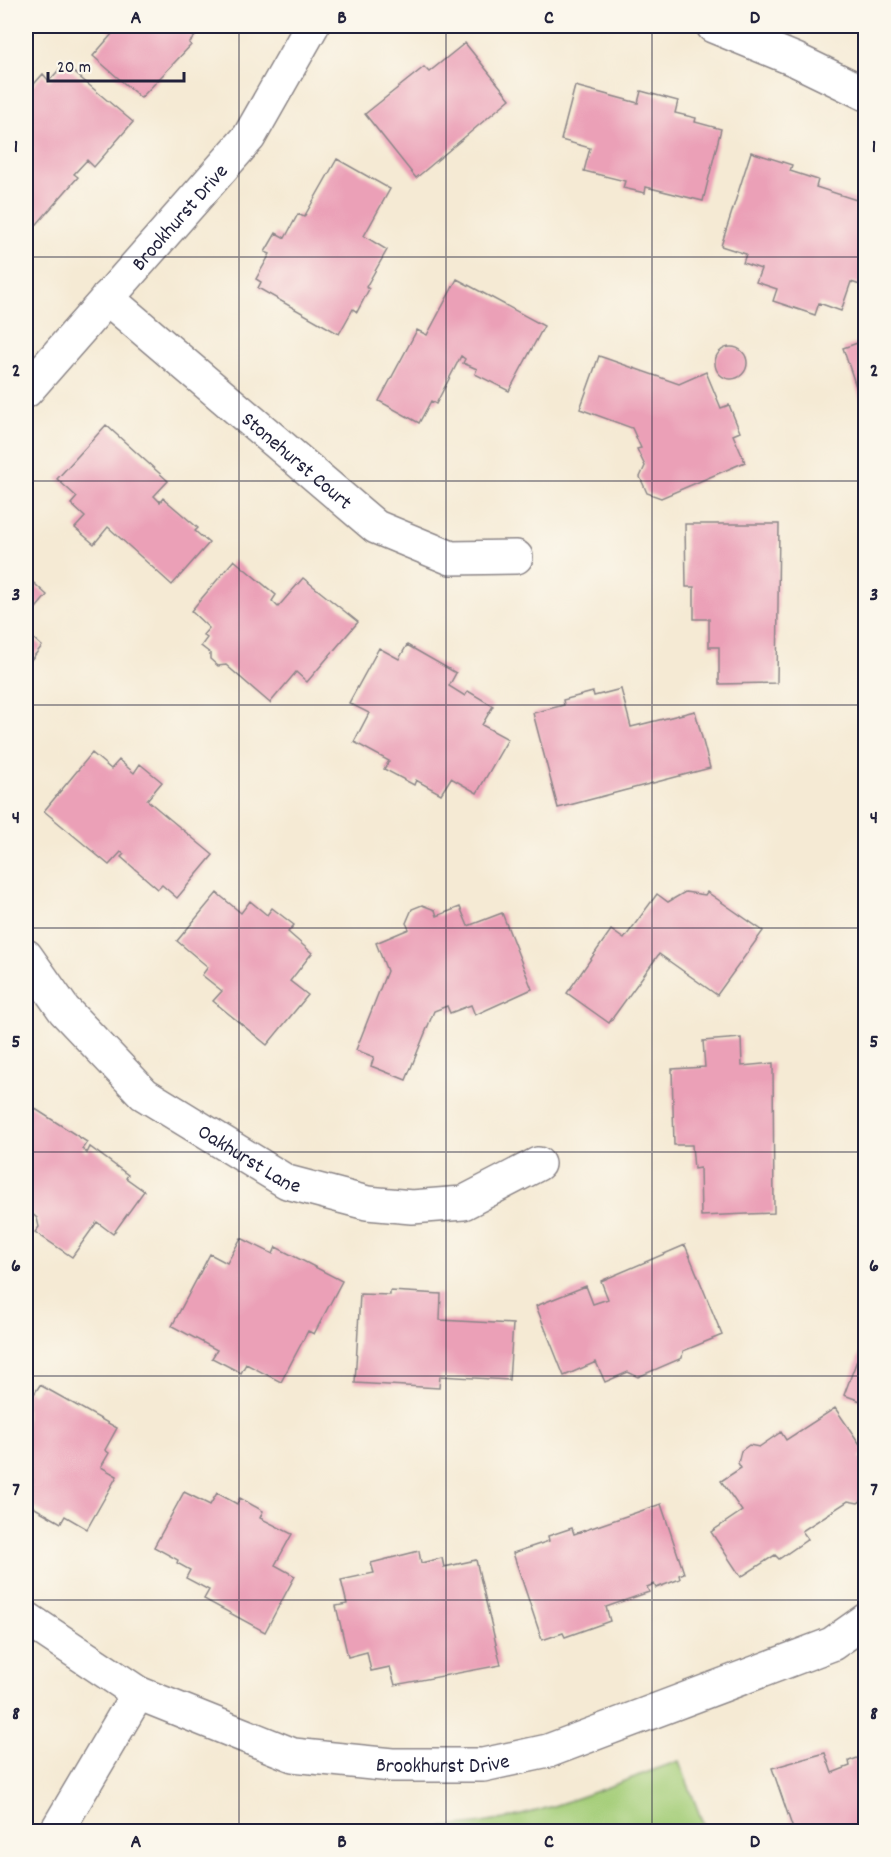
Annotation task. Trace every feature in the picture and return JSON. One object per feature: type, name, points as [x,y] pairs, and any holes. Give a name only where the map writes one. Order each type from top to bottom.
[{"type":"street","name":"Brookhurst Drive","points":[[26,391],[249,137],[312,26]]},
{"type":"street","points":[[713,26],[796,60],[866,94]]},
{"type":"street","name":"Stonehurst Court","points":[[107,298],[376,527],[451,558],[516,557]]},
{"type":"street","name":"Oakhurst Lane","points":[[26,956],[64,1010],[144,1094],[287,1182],[367,1203],[412,1207],[462,1203],[538,1164]]},
{"type":"street","name":"Brookhurst Drive","points":[[26,1618],[138,1693],[293,1755],[392,1765],[483,1765],[548,1751],[716,1690],[832,1644],[866,1620]]},
{"type":"street","points":[[57,1832],[138,1693]]},
{"type":"green space","points":[[679,1761],[706,1831],[371,1831],[371,1828],[454,1826],[507,1818],[557,1805]]},
{"type":"building","points":[[102,26],[204,26],[189,43],[191,45],[141,98],[93,56],[112,34]]},
{"type":"building","points":[[465,43],[510,99],[416,178],[365,114],[424,67],[429,72]]},
{"type":"building","points":[[64,64],[133,122],[94,167],[87,160],[74,174],[78,177],[31,231],[26,226],[26,93],[43,74],[49,81]]},
{"type":"building","points":[[575,86],[638,103],[641,91],[678,101],[675,113],[696,118],[695,122],[721,129],[703,201],[646,187],[645,193],[623,188],[625,181],[584,171],[590,148],[561,140]]},
{"type":"building","points":[[751,152],[792,165],[790,171],[818,180],[816,187],[866,203],[866,287],[851,282],[841,311],[819,303],[815,315],[773,301],[777,289],[756,282],[761,269],[743,263],[746,254],[721,246]]},
{"type":"building","points":[[337,159],[390,189],[364,236],[387,250],[366,287],[369,289],[357,312],[353,309],[339,334],[258,288],[261,282],[256,279],[270,254],[265,252],[276,233],[285,238],[298,214],[304,217]]},
{"type":"building","points":[[457,279],[544,326],[509,391],[475,374],[477,369],[463,363],[465,359],[461,356],[436,404],[431,401],[419,423],[379,401],[417,330],[427,335]]},
{"type":"building","points":[[866,340],[866,413],[865,413],[843,348]]},
{"type":"building","points":[[731,347],[742,352],[747,363],[742,374],[731,379],[720,374],[715,363],[720,352]]},
{"type":"building","points":[[599,356],[679,384],[706,372],[721,408],[729,405],[740,432],[733,435],[745,462],[661,498],[647,493],[640,477],[645,466],[637,449],[641,448],[632,428],[580,409]]},
{"type":"building","points":[[106,425],[168,481],[154,496],[160,502],[163,498],[198,528],[195,531],[209,543],[172,585],[108,527],[94,544],[75,528],[85,517],[71,504],[77,497],[57,479]]},
{"type":"building","points":[[685,524],[779,524],[777,683],[719,684],[719,647],[709,647],[709,619],[694,619],[694,587],[686,587]]},
{"type":"building","points":[[234,560],[276,595],[272,601],[278,607],[303,578],[358,622],[307,682],[296,672],[270,703],[226,665],[218,666],[210,659],[210,653],[201,646],[207,638],[203,635],[209,628],[191,611]]},
{"type":"building","points":[[26,576],[47,595],[26,620]]},
{"type":"building","points":[[26,632],[42,646],[26,666]]},
{"type":"building","points":[[407,645],[456,673],[449,686],[465,696],[468,691],[493,706],[482,725],[508,739],[477,793],[451,778],[441,794],[416,780],[414,785],[384,769],[389,761],[354,742],[369,713],[349,703],[379,648],[399,659]]},
{"type":"building","points":[[621,689],[631,727],[695,711],[710,768],[558,808],[533,713],[564,705],[563,700],[593,692],[594,696]]},
{"type":"building","points":[[92,753],[111,769],[119,760],[134,773],[140,764],[162,782],[147,800],[213,855],[177,898],[162,885],[158,889],[121,857],[124,854],[121,852],[109,865],[44,811]]},
{"type":"building","points":[[685,892],[705,895],[707,892],[763,931],[717,995],[659,954],[609,1023],[567,993],[611,930],[624,939],[657,894],[668,902]]},
{"type":"building","points":[[217,893],[241,913],[250,901],[267,915],[272,908],[294,925],[288,932],[312,953],[290,981],[308,995],[267,1045],[213,1001],[222,991],[202,975],[208,967],[177,941]]},
{"type":"building","points":[[422,905],[435,910],[437,916],[460,907],[468,926],[502,913],[532,989],[475,1015],[471,1005],[450,1013],[447,1006],[434,1011],[406,1080],[371,1066],[374,1057],[356,1050],[387,971],[376,943],[409,929],[406,923],[412,909]]},
{"type":"building","points":[[741,1038],[742,1066],[773,1063],[774,1213],[701,1216],[700,1168],[694,1169],[692,1145],[674,1145],[672,1069],[705,1067],[703,1041]]},
{"type":"building","points":[[26,1103],[87,1142],[82,1149],[87,1153],[90,1147],[128,1175],[126,1178],[144,1191],[113,1234],[97,1222],[72,1257],[35,1232],[39,1227],[37,1218],[26,1209]]},
{"type":"building","points":[[241,1238],[273,1254],[276,1247],[342,1281],[314,1334],[308,1331],[281,1382],[246,1364],[241,1373],[212,1358],[217,1350],[172,1326],[210,1254],[227,1263]]},
{"type":"building","points":[[685,1245],[722,1335],[683,1351],[682,1358],[638,1377],[628,1372],[605,1382],[596,1362],[564,1376],[536,1306],[586,1286],[593,1304],[608,1299],[601,1281]]},
{"type":"building","points":[[390,1291],[441,1294],[440,1320],[513,1324],[509,1380],[440,1376],[439,1388],[355,1383],[360,1294],[390,1295]]},
{"type":"building","points":[[866,1339],[866,1403],[844,1395]]},
{"type":"building","points":[[40,1385],[117,1428],[105,1450],[109,1453],[101,1467],[117,1476],[87,1529],[65,1516],[61,1523],[26,1503],[26,1492],[30,1485],[26,1482],[26,1389],[34,1394]]},
{"type":"building","points":[[835,1408],[866,1453],[860,1457],[866,1465],[866,1498],[858,1503],[848,1501],[802,1531],[808,1539],[779,1559],[775,1555],[741,1577],[711,1532],[742,1511],[721,1481],[741,1468],[738,1463],[741,1451],[749,1445],[759,1447],[781,1432],[786,1440]]},
{"type":"building","points":[[184,1492],[210,1505],[217,1493],[237,1504],[240,1498],[263,1511],[260,1518],[292,1534],[275,1565],[295,1576],[265,1632],[204,1599],[209,1590],[186,1578],[190,1570],[177,1563],[178,1560],[154,1547]]},
{"type":"building","points":[[661,1504],[684,1573],[679,1575],[680,1579],[656,1588],[654,1584],[647,1587],[649,1592],[606,1607],[610,1621],[565,1637],[563,1633],[542,1640],[513,1553],[549,1541],[548,1536],[572,1528],[574,1534]]},
{"type":"building","points":[[419,1551],[421,1563],[442,1558],[444,1567],[476,1560],[501,1665],[395,1685],[390,1667],[371,1671],[367,1652],[348,1657],[336,1606],[347,1604],[341,1580],[374,1573],[371,1563]]},
{"type":"building","points":[[825,1753],[832,1773],[850,1766],[849,1761],[866,1755],[866,1832],[794,1832],[772,1768]]}]
